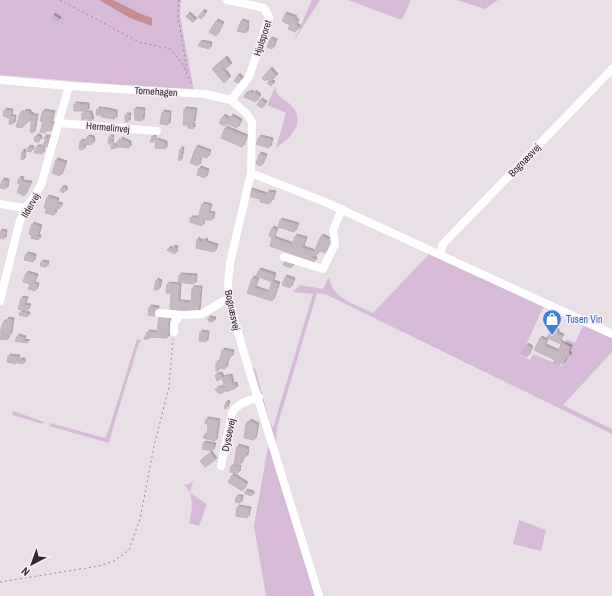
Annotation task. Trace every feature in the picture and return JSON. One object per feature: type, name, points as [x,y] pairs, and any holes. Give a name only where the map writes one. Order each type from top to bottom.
[{"type":"street","name":"Hjulsporet","points":[[227,0],[264,8],[270,17],[249,77],[231,100]]},
{"type":"street","name":"Bognæsvej","points":[[440,254],[443,244],[612,69]]},
{"type":"street","name":"Tornehagen","points":[[0,80],[195,94],[217,96],[231,100],[247,114],[252,122],[251,173]]},
{"type":"street","name":"Ildervej","points":[[0,301],[19,224],[25,208],[41,185],[69,86]]},
{"type":"street","name":"Hermelinvej","points":[[59,123],[157,131]]},
{"type":"street","name":"Bognæsvej","points":[[251,173],[230,263],[228,285],[229,300],[319,596]]},
{"type":"street","points":[[251,173],[303,192],[342,209],[612,334]]},
{"type":"street","points":[[0,204],[25,208]]},
{"type":"street","points":[[284,257],[323,269],[336,244],[333,230],[342,209]]},
{"type":"street","points":[[159,313],[180,315],[202,314],[222,300],[229,300]]},
{"type":"street","points":[[174,332],[174,323],[180,315]]},
{"type":"street","name":"Dyssevej","points":[[222,466],[232,413],[242,402],[258,397]]},
{"type":"path","points":[[60,0],[139,42],[170,49],[183,64],[195,94]]},
{"type":"path","points":[[179,0],[178,15],[187,74]]},
{"type":"path","points":[[0,582],[100,566],[114,561],[129,550],[140,519],[154,446],[169,388],[174,332]]},
{"type":"shaded area","points":[[0,0],[181,0],[180,16],[194,91],[0,75]]},
{"type":"shaded area","points":[[99,0],[113,0],[152,18],[152,26],[130,18]]},
{"type":"shaded area","points":[[312,0],[320,0],[294,41]]},
{"type":"shaded area","points":[[348,0],[411,0],[402,20]]},
{"type":"shaded area","points":[[457,0],[498,0],[485,9]]},
{"type":"shaded area","points":[[275,87],[279,96],[293,107],[297,114],[298,120],[293,132],[276,148],[286,113],[267,105]]},
{"type":"shaded area","points":[[429,254],[544,306],[521,355],[530,360],[533,354],[562,366],[571,347],[565,345],[567,339],[575,343],[584,324],[612,337],[612,352],[563,405],[612,429],[612,434],[325,294],[317,293],[277,427],[276,442],[251,369],[255,368],[270,423],[273,428],[313,294],[293,292],[300,285],[323,289],[329,277],[331,284],[339,296],[373,313]]},
{"type":"shaded area","points":[[137,339],[141,340],[109,443],[49,426],[50,423],[105,438]]},
{"type":"shaded area","points":[[13,411],[44,422],[43,424],[12,415]]},
{"type":"shaded area","points":[[269,441],[316,596],[266,596],[254,526]]},
{"type":"shaded area","points":[[193,480],[190,493],[184,485],[190,484]]},
{"type":"shaded area","points":[[190,493],[207,504],[199,526],[189,523],[192,503]]},
{"type":"shaded area","points":[[519,520],[546,530],[541,551],[513,544]]},
{"type":"building","points":[[203,11],[205,13],[201,19],[198,17]]},
{"type":"building","points":[[188,14],[195,20],[193,22],[186,17]]},
{"type":"building","points":[[285,14],[295,18],[294,20],[297,21],[295,26],[298,26],[298,29],[295,32],[288,29],[290,25],[282,21]]},
{"type":"building","points":[[53,15],[59,19],[58,21],[52,18]]},
{"type":"building","points":[[216,21],[222,24],[216,36],[209,32]]},
{"type":"building","points":[[241,21],[247,23],[246,33],[237,31]]},
{"type":"building","points":[[270,39],[275,41],[272,49],[267,47]]},
{"type":"building","points":[[200,42],[210,44],[209,49],[198,46]]},
{"type":"building","points":[[225,58],[230,65],[225,69],[224,67],[222,69],[229,78],[224,83],[212,69]]},
{"type":"building","points":[[270,69],[276,76],[270,82],[273,83],[271,86],[267,83],[269,81],[267,79],[265,81],[262,78]]},
{"type":"building","points":[[238,75],[243,81],[240,84],[234,81]]},
{"type":"building","points":[[249,92],[253,94],[254,92],[259,96],[256,102],[244,97],[246,93],[249,94]]},
{"type":"building","points":[[260,100],[265,103],[262,108],[257,105]]},
{"type":"building","points":[[74,104],[87,105],[87,111],[74,111]]},
{"type":"building","points":[[97,109],[100,109],[100,115],[96,115]]},
{"type":"building","points":[[101,109],[115,112],[115,119],[101,117]]},
{"type":"building","points":[[134,109],[143,110],[142,121],[135,120]]},
{"type":"building","points":[[184,109],[195,110],[193,123],[188,123],[193,125],[193,129],[188,128],[188,125],[183,125]]},
{"type":"building","points":[[4,110],[11,111],[10,117],[14,117],[13,124],[9,124],[10,118],[3,116]]},
{"type":"building","points":[[24,111],[29,112],[29,114],[32,115],[31,121],[26,121],[22,128],[16,127],[20,113],[24,113]]},
{"type":"building","points":[[43,111],[53,113],[50,124],[54,124],[52,131],[46,130],[45,133],[40,132],[43,122],[40,121]]},
{"type":"building","points":[[162,112],[169,113],[168,125],[160,124]]},
{"type":"building","points":[[82,113],[90,113],[92,121],[87,121],[87,118],[82,120]]},
{"type":"building","points":[[125,115],[129,115],[128,122],[125,122]]},
{"type":"building","points":[[32,116],[36,116],[33,133],[30,132]]},
{"type":"building","points":[[223,116],[228,119],[225,126],[219,123]]},
{"type":"building","points":[[231,116],[240,121],[237,128],[227,124]]},
{"type":"building","points":[[225,128],[246,137],[242,147],[221,138]]},
{"type":"building","points":[[37,136],[40,139],[37,142],[34,139]]},
{"type":"building","points":[[152,136],[154,136],[154,142],[150,142]]},
{"type":"building","points":[[44,137],[47,137],[48,140],[48,137],[51,138],[48,147],[43,146],[44,142],[47,142]]},
{"type":"building","points":[[87,137],[91,137],[93,141],[91,145],[87,145],[85,143],[85,139]]},
{"type":"building","points":[[109,137],[112,137],[111,144],[108,144]]},
{"type":"building","points":[[259,137],[271,140],[269,148],[256,144]]},
{"type":"building","points":[[120,139],[129,143],[129,148],[119,147],[111,149],[111,145],[117,146],[117,141],[120,142]]},
{"type":"building","points":[[156,140],[165,143],[165,149],[155,148]]},
{"type":"building","points":[[80,141],[84,142],[83,150],[79,149]]},
{"type":"building","points":[[28,147],[32,148],[31,152],[27,151]]},
{"type":"building","points":[[36,147],[43,147],[42,154],[34,153]]},
{"type":"building","points":[[196,147],[209,152],[207,158],[201,156],[198,166],[190,163]]},
{"type":"building","points":[[180,149],[182,149],[180,161],[178,160]]},
{"type":"building","points":[[22,151],[24,152],[23,160],[21,159]]},
{"type":"building","points":[[259,154],[265,156],[261,166],[256,164]]},
{"type":"building","points":[[56,160],[65,163],[60,176],[52,173]]},
{"type":"building","points":[[199,168],[207,171],[205,178],[197,175]]},
{"type":"building","points":[[19,178],[22,179],[21,182],[30,183],[24,196],[17,192],[20,184],[17,183]]},
{"type":"building","points":[[2,180],[7,181],[6,189],[0,188]]},
{"type":"building","points":[[63,187],[66,190],[63,193],[60,190]]},
{"type":"building","points":[[250,190],[266,195],[266,198],[267,192],[274,193],[271,202],[270,201],[269,204],[260,202],[260,199],[248,196]]},
{"type":"building","points":[[47,197],[57,200],[54,211],[44,208]]},
{"type":"building","points":[[57,204],[61,205],[59,209],[56,209]]},
{"type":"building","points":[[202,204],[210,206],[208,213],[213,214],[212,220],[203,220],[202,226],[190,222],[190,218],[198,218]]},
{"type":"building","points":[[46,210],[55,212],[54,215],[45,213]]},
{"type":"building","points":[[280,220],[297,225],[294,232],[278,227]]},
{"type":"building","points":[[32,224],[40,227],[37,236],[39,237],[38,240],[31,238],[32,235],[29,234]]},
{"type":"building","points":[[272,228],[276,230],[273,238],[269,236]]},
{"type":"building","points":[[0,231],[5,232],[4,239],[0,238]]},
{"type":"building","points":[[295,236],[305,239],[302,248],[314,252],[321,236],[331,241],[325,253],[318,250],[316,256],[313,255],[312,258],[315,259],[314,262],[270,246],[272,238],[292,245]]},
{"type":"building","points":[[197,239],[202,242],[205,240],[206,243],[216,246],[214,252],[196,248]]},
{"type":"building","points":[[173,247],[176,248],[175,254],[167,250],[169,248],[172,250]]},
{"type":"building","points":[[26,254],[34,256],[33,262],[24,260]]},
{"type":"building","points":[[285,260],[293,263],[291,268],[283,265]]},
{"type":"building","points":[[41,262],[47,263],[46,267],[40,266]]},
{"type":"building","points":[[259,270],[274,275],[272,282],[256,276]]},
{"type":"building","points":[[26,273],[36,276],[33,284],[37,285],[35,291],[28,289],[30,284],[23,282]]},
{"type":"building","points":[[179,275],[195,276],[194,284],[178,282]]},
{"type":"building","points":[[285,277],[293,280],[290,288],[282,285]]},
{"type":"building","points":[[252,278],[257,280],[254,288],[268,293],[272,282],[278,284],[272,301],[247,293]]},
{"type":"building","points":[[156,280],[160,282],[158,290],[154,290]]},
{"type":"building","points":[[167,284],[179,285],[178,302],[191,303],[192,288],[200,288],[198,312],[170,309],[171,293],[166,293]]},
{"type":"building","points":[[21,298],[26,299],[24,305],[29,306],[27,311],[18,309]]},
{"type":"building","points":[[149,307],[157,308],[155,316],[148,315]]},
{"type":"building","points":[[20,312],[28,314],[27,317],[19,315]]},
{"type":"building","points":[[159,316],[169,317],[167,338],[149,337],[149,339],[144,339],[147,332],[157,333]]},
{"type":"building","points":[[208,318],[214,319],[213,322],[208,321]]},
{"type":"building","points":[[7,319],[12,320],[10,335],[0,333],[3,322],[6,322]]},
{"type":"building","points":[[551,330],[557,331],[557,334],[562,336],[559,342],[570,347],[568,353],[570,355],[568,358],[566,357],[563,364],[560,363],[559,365],[553,363],[555,360],[534,350],[540,338],[546,341],[544,346],[558,352],[561,344],[547,338]]},
{"type":"building","points":[[200,332],[207,333],[206,342],[199,341]]},
{"type":"building","points":[[1,334],[8,336],[7,340],[0,339]]},
{"type":"building","points":[[17,336],[24,338],[23,341],[28,342],[15,341]]},
{"type":"building","points":[[526,345],[531,348],[527,357],[521,354]]},
{"type":"building","points":[[222,350],[232,352],[231,357],[228,357],[225,369],[219,368],[218,371],[216,371],[216,362],[219,363]]},
{"type":"building","points":[[8,356],[18,357],[16,364],[7,362]]},
{"type":"building","points":[[19,360],[23,360],[23,364],[18,363]]},
{"type":"building","points":[[220,374],[222,378],[217,381],[215,375]]},
{"type":"building","points":[[230,376],[232,385],[235,384],[236,388],[226,392],[222,378]]},
{"type":"building","points":[[222,387],[224,392],[219,394],[215,389]]},
{"type":"building","points":[[226,402],[228,403],[226,409],[224,408]]},
{"type":"building","points":[[206,419],[218,421],[215,441],[203,438],[204,435],[207,436],[208,424],[205,424]]},
{"type":"building","points":[[249,421],[257,425],[254,440],[244,438],[246,423],[248,424]]},
{"type":"building","points":[[203,443],[214,445],[212,451],[202,449]]},
{"type":"building","points":[[237,446],[247,449],[246,457],[243,456],[240,465],[234,464]]},
{"type":"building","points":[[210,453],[215,460],[205,467],[200,461]]},
{"type":"building","points":[[231,466],[239,467],[238,473],[230,472]]},
{"type":"building","points":[[232,475],[246,484],[242,491],[228,482]]},
{"type":"building","points":[[245,491],[252,493],[252,496],[245,494]]},
{"type":"building","points":[[236,497],[241,497],[240,503],[235,502]]},
{"type":"building","points":[[237,507],[249,509],[247,518],[236,516]]},
{"type":"place","name":"Tusen Vin","points":[[552,336]]}]
